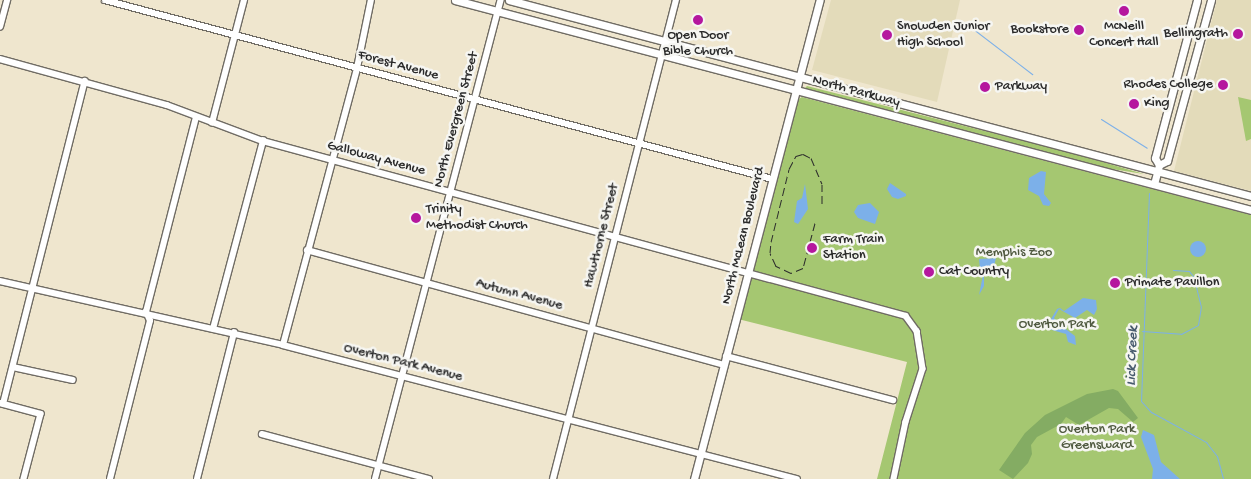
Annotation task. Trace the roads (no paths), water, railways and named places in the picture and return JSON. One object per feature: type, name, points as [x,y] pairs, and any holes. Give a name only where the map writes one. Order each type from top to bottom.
[{"type":"main road","name":"North Parkway","points":[[455,0],[1251,210]]},
{"type":"main road","name":"North Parkway","points":[[508,0],[1158,168],[1251,196]]},
{"type":"main road","name":"North McLean Boulevard","points":[[694,479],[796,90],[798,76],[820,0]]},
{"type":"main road","points":[[1154,184],[1158,168],[1155,158],[1197,0]]},
{"type":"main road","points":[[1158,168],[1167,161],[1211,0]]},
{"type":"main road","points":[[1181,62],[1193,65]]},
{"type":"main road","points":[[1178,73],[1190,77]]},
{"type":"street","points":[[0,27],[7,0]]},
{"type":"street","name":"Forest Avenue","points":[[105,0],[772,180]]},
{"type":"street","points":[[212,122],[244,0]]},
{"type":"street","points":[[284,345],[307,250],[357,68],[371,0]]},
{"type":"street","name":"North Evergreen Street","points":[[375,479],[400,375],[477,99],[501,0]]},
{"type":"street","name":"Hawthorne Street","points":[[553,479],[592,328],[613,237],[676,0]]},
{"type":"street","name":"Galloway Avenue","points":[[0,59],[167,105],[263,141],[748,274],[902,314],[911,321],[917,331],[923,365],[906,422],[894,479]]},
{"type":"street","points":[[24,479],[41,414],[2,404],[85,81]]},
{"type":"street","points":[[110,479],[150,321],[146,312],[196,117]]},
{"type":"street","points":[[213,329],[263,141]]},
{"type":"street","name":"Autumn Avenue","points":[[307,250],[724,365]]},
{"type":"street","name":"Overton Park Avenue","points":[[0,281],[146,312],[284,345],[701,454],[777,476],[797,479]]},
{"type":"street","points":[[196,479],[234,333]]},
{"type":"street","points":[[726,356],[893,400]]},
{"type":"street","points":[[13,367],[73,380]]},
{"type":"street","points":[[262,434],[429,479]]},
{"type":"water","points":[[1041,171],[1046,172],[1044,194],[1051,203],[1049,206],[1043,205],[1039,196],[1028,190],[1029,178]]},
{"type":"water","points":[[890,183],[906,194],[906,196],[898,199],[892,197],[887,189]]},
{"type":"water","points":[[805,184],[808,209],[798,224],[794,222],[797,201],[802,198]]},
{"type":"water","points":[[870,203],[879,212],[875,224],[858,218],[854,212],[858,205]]},
{"type":"water","points":[[1198,241],[1204,243],[1206,249],[1204,255],[1198,257],[1192,255],[1190,249],[1192,243]]},
{"type":"water","points":[[996,258],[993,270],[984,275],[984,286],[979,295],[984,270],[980,269],[979,259]]},
{"type":"water","points":[[1083,298],[1096,300],[1097,309],[1094,315],[1087,310],[1075,318],[1059,309],[1054,318],[1057,321],[1046,322],[1051,319],[1057,309],[1060,308],[1064,311]]},
{"type":"water","points":[[1059,324],[1075,336],[1076,345],[1068,342],[1066,334],[1045,328]]},
{"type":"water","points":[[1143,430],[1154,435],[1161,462],[1180,479],[1152,479],[1153,469],[1141,437]]},
{"type":"waterway","name":"Lick Creek","points":[[964,22],[1032,74]]},
{"type":"waterway","points":[[1101,119],[1147,148]]},
{"type":"waterway","name":"Lick Creek","points":[[1149,193],[1141,401],[1151,412],[1206,442],[1217,456],[1223,479]]},
{"type":"waterway","points":[[1142,331],[1181,334],[1198,325],[1201,307],[1193,276],[1189,271],[1173,270]]},
{"type":"railway","points":[[815,223],[803,268],[791,273],[776,266],[770,253],[771,242],[789,169],[796,156],[803,154],[811,158],[822,184],[822,204]]},
{"type":"place","name":"McNeill Concert Hall","points":[[1124,11]]},
{"type":"place","name":"Open Door Bible Church","points":[[698,20]]},
{"type":"place","name":"Bookstore","points":[[1079,30]]},
{"type":"place","name":"Bellingrath","points":[[1238,34]]},
{"type":"place","name":"Snowden Junior High School","points":[[887,35]]},
{"type":"place","name":"Rhodes College","points":[[1223,85]]},
{"type":"place","name":"Parkway","points":[[985,87]]},
{"type":"place","name":"King","points":[[1134,104]]},
{"type":"place","name":"Trinity Methodist Church","points":[[416,218]]},
{"type":"place","name":"Farm Train Station","points":[[812,248]]},
{"type":"place","name":"Cat Country","points":[[929,272]]},
{"type":"place","name":"Primate Pavillon","points":[[1115,283]]},
{"type":"park label","name":"Memphis Zoo","points":[[1014,253]]},
{"type":"park label","name":"Overton Park","points":[[1057,325]]},
{"type":"park label","name":"Overton Park Greensward","points":[[1097,438]]}]
